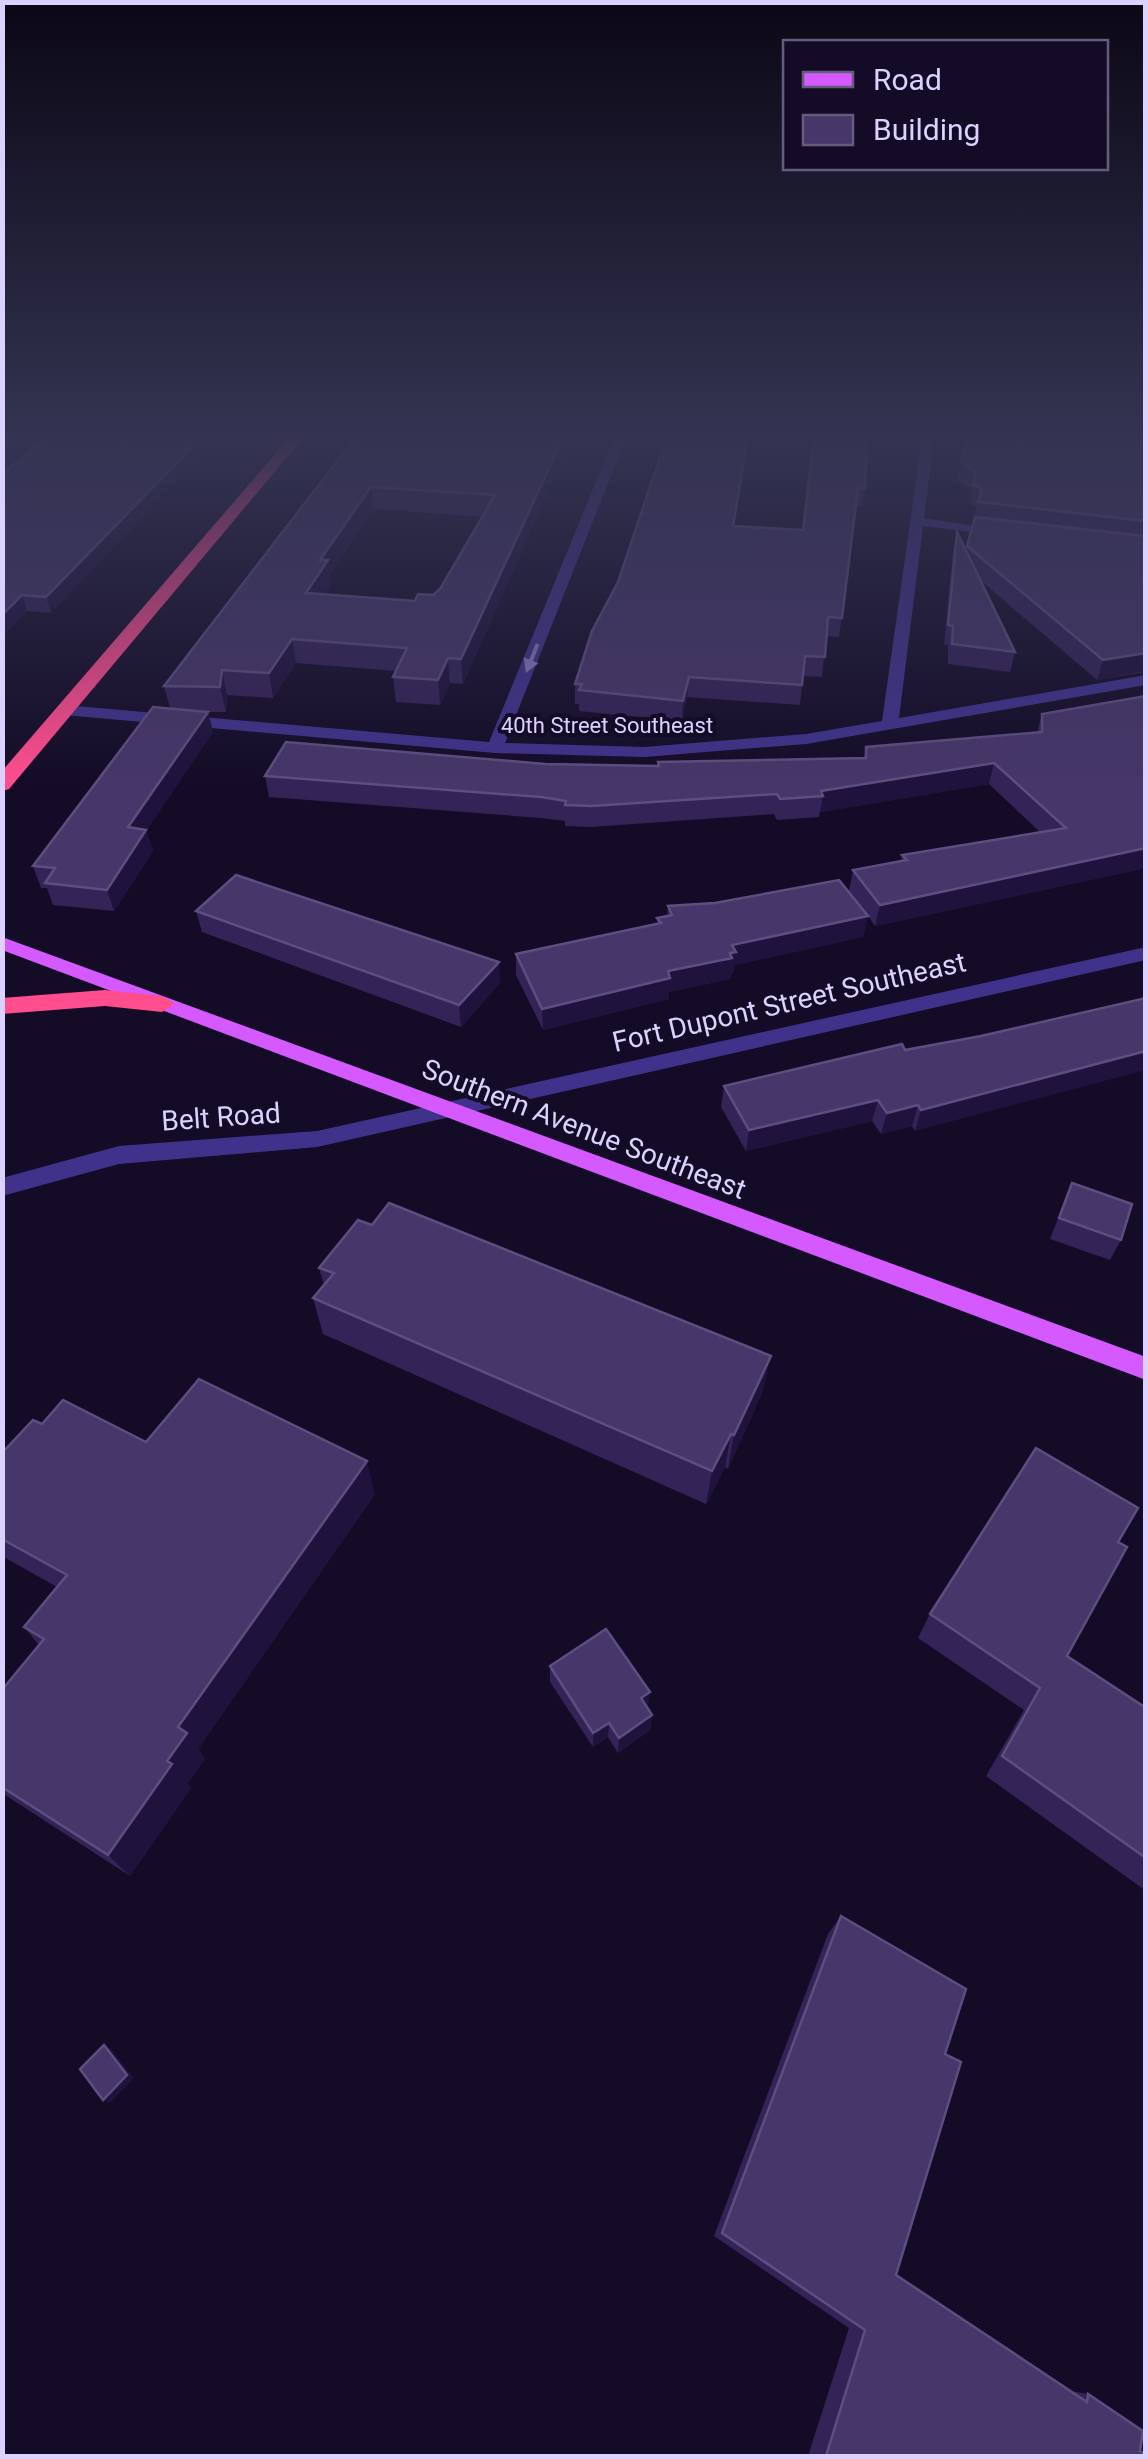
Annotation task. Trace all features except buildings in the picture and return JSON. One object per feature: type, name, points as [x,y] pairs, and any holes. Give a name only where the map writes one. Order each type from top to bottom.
[{"type":"highway","points":[[2,785],[198,553]]},
{"type":"highway","points":[[2,1006],[91,998],[162,1004]]},
{"type":"main road","name":"Southern Avenue Southeast","points":[[2,943],[1146,1369]]},
{"type":"street","points":[[495,748],[574,553]]},
{"type":"street","points":[[890,725],[913,553]]},
{"type":"street","name":"40th Street Southeast","points":[[64,710],[495,748],[694,750],[890,725],[1146,680]]},
{"type":"street","name":"Fort Dupont Street Southeast","points":[[446,1110],[1146,952]]},
{"type":"street","name":"Belt Road","points":[[2,1186],[119,1155],[316,1139],[446,1110]]}]
